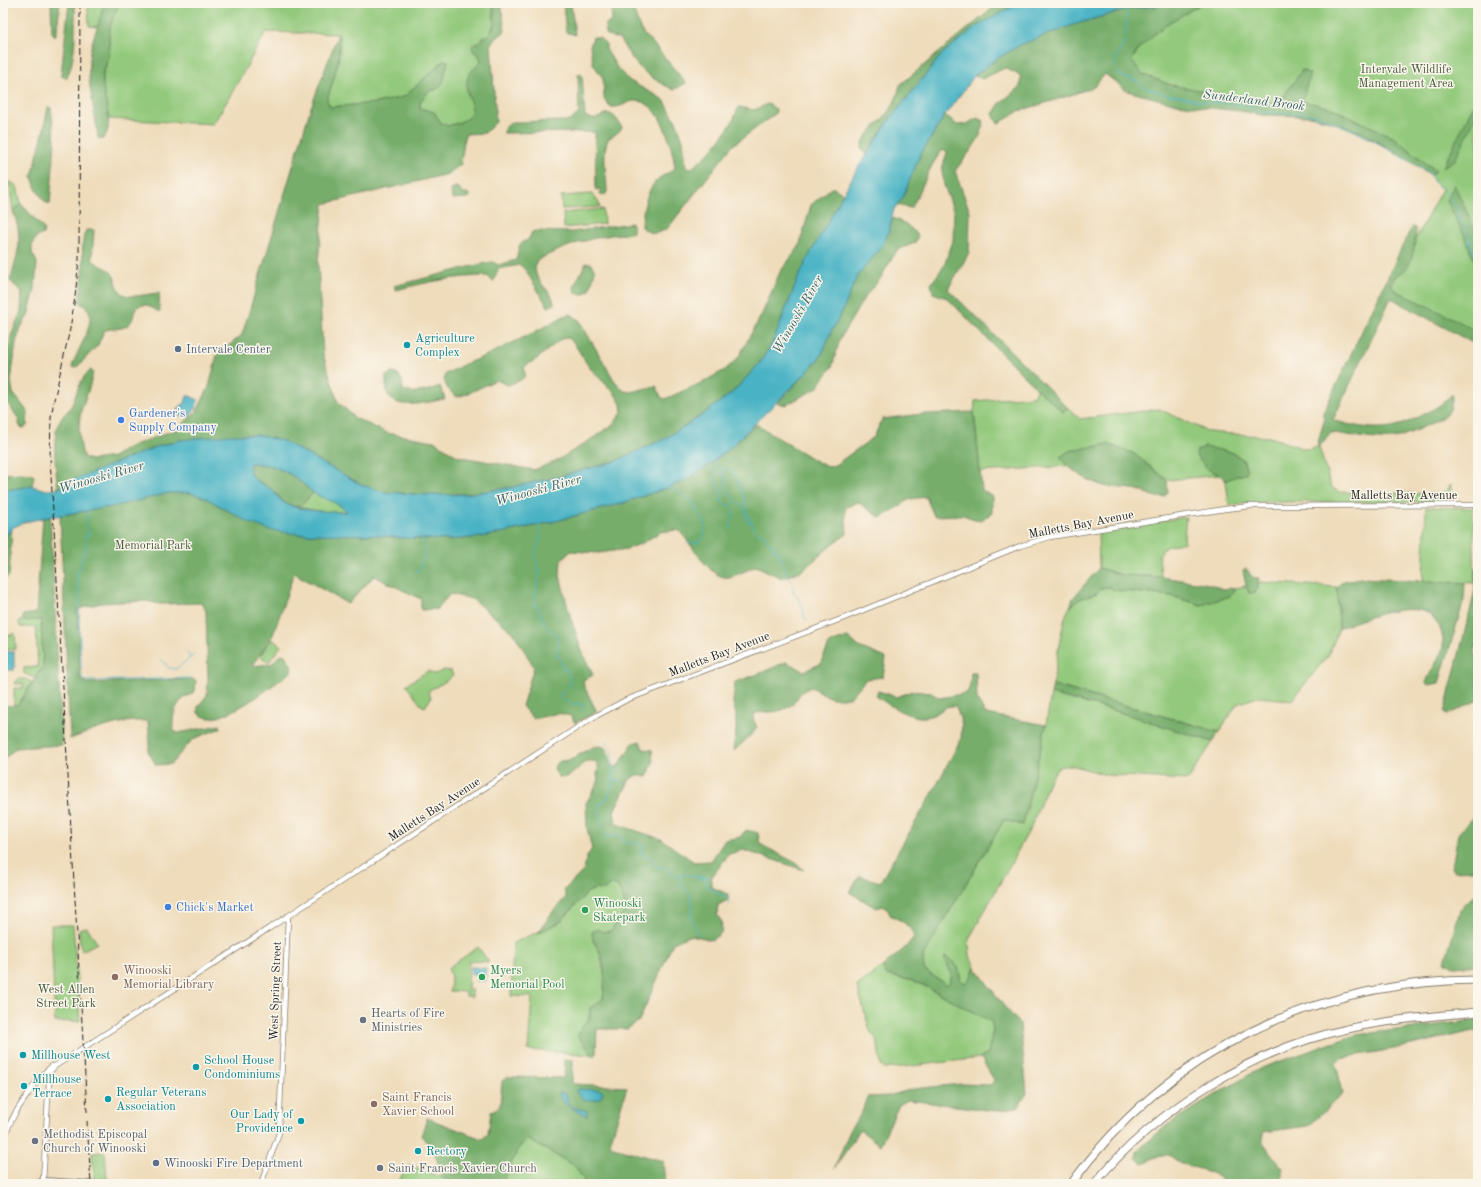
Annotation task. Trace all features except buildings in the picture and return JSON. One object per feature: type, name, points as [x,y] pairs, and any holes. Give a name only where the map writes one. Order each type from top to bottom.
[{"type":"highway","points":[[1071,1184],[1102,1146],[1147,1100],[1201,1060],[1239,1038],[1293,1013],[1346,996],[1421,983],[1478,980]]},
{"type":"highway","points":[[1094,1184],[1131,1145],[1175,1109],[1215,1082],[1262,1058],[1305,1041],[1351,1028],[1403,1019],[1478,1012]]},
{"type":"main road","points":[[45,1183],[90,1184]]},
{"type":"street","name":"Malletts Bay Avenue","points":[[3,1168],[4,1147],[8,1128],[15,1114],[43,1075],[592,718],[614,706],[844,618],[1024,544],[1050,537],[1251,506],[1478,505]]},
{"type":"street","name":"West Spring Street","points":[[261,1184],[279,1133],[288,916]]},
{"type":"street","points":[[43,1075],[49,1082],[45,1183]]},
{"type":"green space","points":[[51,3],[60,3],[57,31],[55,36],[52,32]]},
{"type":"green space","points":[[69,3],[75,3],[75,31],[74,50],[67,78],[61,76]]},
{"type":"green space","points":[[94,3],[494,3],[494,22],[491,33],[480,40],[473,51],[479,55],[481,61],[471,72],[467,92],[473,112],[468,119],[448,126],[441,123],[434,112],[420,109],[420,102],[428,92],[437,89],[443,83],[448,61],[444,60],[404,97],[376,103],[330,107],[327,101],[340,51],[338,34],[266,32],[213,124],[109,119],[103,89],[103,74],[108,62],[110,28],[89,26],[88,8]]},
{"type":"green space","points":[[103,3],[120,3],[111,24],[109,33],[109,56],[103,73],[108,125],[107,133],[103,139],[98,138],[91,95],[89,62],[90,51],[101,15]]},
{"type":"green space","points":[[494,3],[501,3],[505,31],[491,43],[496,122],[485,133],[465,134],[461,164],[448,174],[324,204],[318,263],[323,354],[338,402],[355,418],[387,433],[434,441],[457,456],[534,470],[556,461],[614,424],[622,412],[621,404],[615,394],[589,367],[573,342],[568,338],[561,339],[538,358],[524,367],[525,376],[521,380],[508,385],[496,380],[467,394],[457,397],[451,393],[445,384],[445,374],[531,334],[564,316],[571,314],[579,320],[614,380],[624,391],[631,392],[655,386],[657,387],[661,397],[665,399],[701,383],[725,370],[738,358],[762,314],[780,272],[799,247],[811,205],[831,188],[834,188],[843,194],[799,276],[772,344],[759,364],[733,392],[701,416],[664,439],[616,461],[562,476],[508,488],[466,494],[429,495],[384,492],[362,485],[283,441],[180,440],[156,447],[94,472],[58,489],[55,454],[57,427],[60,420],[72,405],[82,380],[91,370],[93,372],[79,423],[80,444],[84,458],[92,460],[113,457],[131,446],[177,429],[197,411],[209,387],[217,355],[242,335],[310,110],[338,34],[338,59],[327,101],[330,107],[376,103],[404,97],[444,60],[448,61],[443,83],[437,89],[428,92],[420,102],[420,108],[434,112],[441,123],[448,126],[461,122],[469,117],[472,112],[467,86],[468,77],[481,61],[479,55],[473,51],[472,46],[487,36],[492,29],[494,24]]},
{"type":"green space","points":[[563,3],[571,3],[575,35],[566,32]]},
{"type":"green space","points":[[611,3],[631,3],[638,24],[644,34],[686,83],[674,90],[655,79],[636,63],[619,38],[614,38],[606,34],[605,25],[612,21]]},
{"type":"green space","points":[[1002,3],[1018,3],[976,27],[943,53],[890,119],[866,154],[862,149],[865,139],[888,114],[900,85],[993,8]]},
{"type":"green space","name":"Intervale Wildlife Management Area","points":[[1180,3],[1478,3],[1478,338],[1390,287],[1442,189],[1434,182],[1429,173],[1375,141],[1318,117],[1228,104],[1115,68],[1174,5]]},
{"type":"green space","points":[[1180,3],[1203,3],[1165,25],[1139,48],[1132,60],[1142,74],[1171,85],[1272,103],[1282,99],[1302,70],[1310,74],[1302,101],[1332,108],[1395,138],[1436,171],[1431,175],[1363,133],[1334,122],[1310,116],[1262,115],[1177,104],[1127,91],[1105,74],[1094,87],[1019,111],[998,124],[993,114],[1000,103],[1020,87],[1021,76],[1005,68],[982,79],[975,75],[998,58],[1022,44],[1073,25],[1127,9]]},
{"type":"green space","points":[[593,37],[600,38],[606,44],[606,49],[618,69],[630,81],[664,100],[677,123],[683,140],[686,167],[692,168],[714,147],[733,120],[739,107],[754,110],[767,104],[771,105],[776,110],[775,114],[732,146],[667,229],[660,232],[649,232],[642,227],[642,221],[645,202],[653,185],[659,178],[670,172],[675,167],[668,138],[659,117],[653,109],[646,104],[634,101],[611,107],[604,99],[603,78],[593,64],[590,46]]},
{"type":"green space","points":[[579,73],[582,75],[585,116],[596,118],[608,114],[612,115],[622,127],[619,132],[609,138],[607,142],[605,160],[607,192],[602,196],[600,194],[601,189],[596,190],[595,132],[504,133],[504,129],[511,122],[570,121],[579,113]]},
{"type":"green space","points":[[1478,96],[1478,112],[1455,160],[1443,167]]},
{"type":"green space","points":[[48,107],[51,108],[55,141],[50,204],[45,202],[36,189],[32,176]]},
{"type":"green space","points":[[945,115],[957,125],[967,124],[977,118],[983,121],[983,126],[978,140],[955,171],[970,212],[969,253],[948,289],[1068,408],[1063,412],[1037,389],[947,298],[933,293],[931,284],[944,266],[953,241],[954,212],[944,185],[942,170],[947,152],[943,150],[938,156],[911,208],[896,205],[903,197],[920,155]]},
{"type":"green space","points":[[9,181],[17,186],[21,204],[13,211]]},
{"type":"green space","points":[[1454,184],[1478,236],[1478,270],[1465,237],[1447,201]]},
{"type":"green space","points":[[455,187],[459,188],[462,194],[469,194],[468,198],[452,199],[451,189]]},
{"type":"green space","points":[[592,194],[598,201],[600,207],[562,209],[561,196]]},
{"type":"green space","points":[[21,204],[44,229],[43,234],[36,237],[32,246],[32,253],[37,262],[35,289],[28,316],[21,327],[16,343],[11,381],[13,393],[28,412],[27,426],[23,428],[20,427],[18,418],[9,406],[3,394],[3,378],[11,336],[21,311],[22,292],[10,281],[19,246],[18,231],[13,211]]},
{"type":"green space","points":[[603,209],[604,224],[564,228],[563,213]]},
{"type":"green space","points":[[893,218],[906,224],[918,235],[915,243],[897,250],[880,279],[864,298],[840,339],[832,367],[817,388],[786,405],[777,403],[812,367],[822,354],[831,332],[844,308],[857,276],[888,234]]},
{"type":"green space","points":[[631,223],[633,232],[628,234],[611,235],[582,242],[553,252],[536,261],[535,269],[539,280],[553,299],[554,304],[548,307],[526,271],[520,265],[498,269],[494,281],[492,281],[488,276],[476,276],[419,284],[396,290],[394,286],[485,263],[493,262],[498,265],[516,260],[521,243],[528,240],[532,232],[535,231],[572,232]]},
{"type":"green space","points":[[1412,226],[1416,229],[1414,250],[1411,260],[1406,269],[1395,277],[1390,284],[1395,290],[1462,323],[1478,333],[1478,346],[1391,298],[1333,420],[1368,428],[1385,428],[1408,422],[1446,401],[1452,394],[1450,410],[1447,414],[1436,421],[1396,438],[1363,438],[1330,433],[1319,447],[1317,445],[1325,418],[1323,413]]},
{"type":"green space","points":[[86,230],[94,230],[92,259],[97,264],[110,271],[114,276],[120,291],[127,296],[159,293],[160,312],[150,306],[141,305],[136,309],[129,324],[120,328],[104,331],[98,345],[77,367],[74,368],[72,367],[87,331],[90,317],[89,311],[80,303],[83,275],[83,240]]},
{"type":"green space","points":[[586,263],[591,263],[595,271],[590,290],[582,295],[575,293],[574,286]]},
{"type":"green space","points":[[391,373],[398,374],[402,380],[403,391],[422,392],[440,386],[445,399],[415,404],[399,403],[392,400],[388,395],[386,383],[386,376]]},
{"type":"green space","points":[[1037,389],[1063,412],[1068,408],[1080,419],[1159,409],[1209,432],[1270,437],[1305,449],[1319,447],[1331,487],[1339,492],[1441,494],[1447,490],[1451,484],[1450,502],[1264,502],[1229,505],[1226,481],[1236,476],[1245,474],[1247,470],[1243,459],[1231,452],[1207,469],[1220,475],[1167,480],[1133,453],[1061,457],[1067,466],[980,472],[974,412],[975,401],[1033,396]]},
{"type":"green space","name":"Memorial Park","points":[[974,412],[982,490],[992,496],[992,513],[980,521],[963,515],[934,516],[926,497],[910,499],[880,518],[858,502],[845,508],[847,534],[834,543],[803,570],[782,578],[756,566],[739,574],[729,577],[722,577],[708,567],[678,530],[660,532],[643,543],[627,549],[599,553],[571,551],[561,560],[560,575],[568,609],[581,649],[593,675],[583,680],[584,686],[597,712],[575,723],[571,716],[558,713],[533,719],[522,706],[534,667],[513,632],[472,599],[450,594],[437,609],[421,610],[421,599],[374,576],[348,604],[294,573],[273,635],[252,666],[271,664],[279,656],[284,654],[292,666],[291,672],[252,700],[229,713],[218,717],[208,718],[198,713],[198,707],[207,695],[208,681],[206,611],[202,603],[159,604],[146,601],[101,603],[78,609],[80,677],[83,681],[87,683],[192,679],[196,681],[195,691],[184,698],[178,705],[173,718],[174,731],[178,733],[220,725],[221,728],[193,739],[171,764],[156,765],[148,751],[150,743],[148,721],[118,723],[70,739],[60,515],[112,507],[169,493],[190,493],[206,498],[248,522],[297,534],[373,535],[449,540],[482,537],[552,522],[623,503],[681,483],[705,468],[756,424],[828,467],[835,465],[874,437],[882,419],[922,414]]},
{"type":"green space","points":[[1107,444],[1133,453],[1167,480],[1168,492],[1164,497],[1154,496],[1128,488],[1108,487],[1098,484],[1077,473],[1060,457],[1069,451]]},
{"type":"green space","points":[[1205,447],[1231,452],[1242,459],[1247,470],[1245,474],[1236,476],[1226,481],[1220,475],[1207,469],[1196,456],[1197,450]]},
{"type":"green space","points":[[250,463],[269,466],[284,471],[298,480],[313,493],[301,506],[293,506],[284,502],[272,490],[252,477],[249,473]]},
{"type":"green space","points":[[3,474],[31,474],[34,476],[32,486],[3,492]]},
{"type":"green space","points":[[313,493],[335,503],[347,512],[319,511],[293,506],[301,506]]},
{"type":"green space","points":[[1426,507],[1473,508],[1475,583],[1423,581]]},
{"type":"green space","points":[[50,517],[62,745],[16,748],[3,760],[3,706],[18,705],[43,666],[41,620],[23,621],[23,615],[36,613],[43,518]]},
{"type":"green space","points":[[1186,517],[1185,542],[1165,547],[1159,555],[1161,577],[1122,575],[1099,568],[1098,531]]},
{"type":"green space","points":[[12,528],[9,576],[3,581],[3,540]]},
{"type":"green space","points":[[1099,568],[1122,575],[1161,577],[1209,584],[1222,589],[1236,588],[1230,596],[1201,605],[1171,596],[1113,590],[1111,587],[1100,588],[1097,593],[1080,599],[1070,607],[1073,598]]},
{"type":"green space","points":[[1246,568],[1252,577],[1259,578],[1256,592],[1249,593],[1246,586],[1243,570]]},
{"type":"green space","points":[[1475,570],[1478,570],[1478,644],[1476,645],[1474,652],[1478,661],[1478,700],[1447,715],[1444,713],[1475,589]]},
{"type":"green space","points":[[1361,578],[1465,583],[1464,600],[1439,683],[1428,685],[1426,683],[1443,647],[1442,634],[1436,621],[1431,615],[1418,610],[1396,611],[1383,613],[1339,628],[1337,587],[1343,581]]},
{"type":"green space","points":[[1259,582],[1337,587],[1339,628],[1329,654],[1292,700],[1257,697],[1237,704],[1219,732],[1053,685],[1061,632],[1067,613],[1076,601],[1097,593],[1100,588],[1111,587],[1114,590],[1171,596],[1201,605],[1230,596],[1236,588],[1246,586],[1249,593],[1256,592]]},
{"type":"green space","points":[[41,620],[43,666],[35,678],[24,674],[24,668],[38,667],[36,627],[20,627],[19,621]]},
{"type":"green space","points":[[15,633],[16,649],[3,650],[3,638]]},
{"type":"green space","points":[[848,637],[859,647],[886,658],[883,677],[866,679],[850,698],[831,698],[812,687],[803,691],[790,706],[782,710],[755,713],[753,719],[757,727],[754,732],[734,751],[736,732],[736,715],[733,703],[735,682],[786,662],[804,671],[820,664],[830,643]]},
{"type":"green space","points":[[272,639],[281,646],[269,662],[260,656]]},
{"type":"green space","points":[[444,670],[451,671],[453,675],[428,691],[431,698],[425,707],[421,705],[406,685],[428,671],[435,674]]},
{"type":"green space","points":[[971,673],[976,673],[977,700],[986,714],[1046,725],[1023,825],[1004,820],[923,956],[924,970],[947,985],[950,982],[951,975],[944,958],[946,956],[958,967],[961,981],[966,983],[971,977],[975,967],[1004,1006],[1020,1024],[1027,1093],[1018,1108],[995,1111],[908,1100],[899,1105],[880,1145],[860,1130],[834,1169],[852,1126],[861,1114],[867,1097],[888,1096],[913,1089],[961,1084],[991,1085],[994,1080],[981,1058],[988,1053],[993,1031],[992,1022],[925,986],[910,980],[886,975],[883,966],[905,948],[914,937],[913,933],[905,923],[890,915],[888,909],[884,906],[876,908],[849,892],[860,876],[880,882],[932,794],[961,739],[962,725],[956,706],[946,707],[933,715],[918,717],[895,709],[876,696],[878,691],[897,697],[912,691],[931,693],[940,698],[967,693],[970,686]]},
{"type":"green space","points":[[21,679],[32,682],[18,705],[14,705],[14,688],[23,688],[23,684],[14,683]]},
{"type":"green space","points":[[1053,685],[1219,732],[1213,742],[1116,711],[1051,694]]},
{"type":"green space","points":[[1051,694],[1116,711],[1213,742],[1188,780],[1107,775],[1071,765],[1059,767],[1050,779],[1031,827],[969,939],[970,956],[975,967],[971,977],[966,983],[961,981],[958,967],[944,958],[951,975],[950,982],[947,985],[924,970],[923,956],[1004,820],[1022,825],[1046,725]]},
{"type":"green space","points":[[640,741],[643,749],[652,750],[653,763],[647,777],[637,775],[630,779],[614,811],[616,824],[661,839],[694,862],[711,861],[725,840],[740,837],[746,830],[758,833],[760,844],[796,863],[804,870],[743,850],[729,854],[711,878],[711,887],[728,894],[728,900],[718,905],[717,915],[722,922],[721,933],[712,940],[691,935],[673,943],[639,1021],[627,1029],[597,1029],[596,1055],[592,1055],[578,1036],[582,1027],[589,1019],[590,1008],[603,999],[605,981],[604,969],[600,952],[593,940],[592,932],[597,929],[603,932],[611,931],[623,914],[625,906],[618,886],[612,884],[604,890],[595,889],[588,892],[560,922],[538,933],[551,914],[566,897],[564,890],[584,870],[587,856],[592,849],[587,828],[586,803],[598,783],[597,774],[599,769],[595,761],[588,761],[568,776],[559,777],[554,770],[555,765],[560,761],[570,760],[593,747],[601,746],[607,749],[610,763],[613,767],[618,766],[633,743]]},
{"type":"green space","points":[[1478,811],[1478,867],[1475,870],[1454,871],[1452,867],[1458,834]]},
{"type":"green space","points":[[611,884],[618,886],[624,901],[625,910],[611,931],[603,932],[592,939],[600,953],[605,979],[603,999],[590,1008],[589,1019],[578,1036],[592,1055],[528,1050],[532,997],[511,996],[513,943],[560,922],[588,892],[595,889],[604,890]]},
{"type":"green space","points":[[1478,893],[1478,965],[1455,967],[1445,961],[1460,910],[1465,903]]},
{"type":"green space","name":"West Allen Street Park","points":[[51,925],[73,925],[80,1021],[55,1022]]},
{"type":"green space","points":[[87,927],[97,943],[82,951],[79,929]]},
{"type":"green space","points":[[478,947],[489,962],[469,961],[468,990],[472,990],[472,997],[466,996],[466,992],[450,991],[451,977],[448,968]]},
{"type":"green space","points":[[883,966],[886,975],[910,980],[925,986],[992,1022],[993,1031],[988,1053],[981,1058],[885,1069],[881,1066],[877,1039],[870,1031],[857,986]]},
{"type":"green space","points":[[1478,1020],[1478,1030],[1394,1049],[1341,1058],[1336,1064],[1343,1093],[1309,1126],[1263,1132],[1263,1142],[1282,1168],[1282,1184],[1221,1184],[1221,1180],[1217,1176],[1207,1171],[1181,1163],[1168,1155],[1157,1156],[1141,1163],[1136,1158],[1137,1151],[1166,1126],[1261,1068],[1355,1035]]},
{"type":"green space","points":[[565,1059],[573,1060],[572,1082],[574,1084],[627,1087],[610,1143],[613,1147],[663,1161],[665,1184],[586,1184],[575,1166],[527,1139],[518,1149],[502,1184],[458,1184],[442,1178],[434,1149],[421,1136],[427,1118],[482,1139],[488,1134],[491,1112],[500,1106],[502,1081],[508,1077],[564,1078]]},
{"type":"green space","points":[[527,1139],[575,1166],[586,1184],[502,1184],[518,1149]]},
{"type":"green space","points":[[105,1152],[107,1179],[94,1180],[92,1153]]},
{"type":"green space","points":[[410,1165],[458,1184],[398,1184],[405,1168]]},
{"type":"water","name":"Winooski River","points":[[1018,3],[1180,3],[1127,9],[1073,25],[1022,44],[998,58],[975,75],[945,115],[920,155],[903,197],[894,209],[888,234],[882,246],[857,277],[822,354],[812,367],[730,448],[705,468],[681,483],[623,503],[552,522],[482,537],[449,540],[373,535],[297,534],[269,530],[248,522],[206,498],[190,493],[169,493],[112,507],[25,522],[12,528],[3,540],[3,492],[32,486],[47,490],[58,489],[68,482],[156,447],[180,440],[230,435],[258,435],[283,441],[362,485],[384,492],[429,495],[466,494],[508,488],[562,476],[616,461],[664,439],[701,416],[733,392],[759,364],[772,344],[799,276],[810,254],[856,171],[890,119],[943,53],[976,27]],"holes":[[[250,463],[271,466],[289,474],[312,492],[339,505],[347,512],[305,509],[283,502],[268,487],[257,481],[252,476],[250,473]]]},
{"type":"water","points":[[187,396],[198,400],[192,413],[184,417],[180,416],[178,408],[185,403]]},
{"type":"water","points":[[3,652],[14,652],[14,670],[3,670]]},
{"type":"water","name":"Myers Memorial Pool","points":[[471,967],[486,968],[486,981],[477,981],[477,974],[471,974]]},
{"type":"water","points":[[577,1089],[600,1090],[603,1092],[601,1097],[596,1100],[584,1100],[576,1092]]},
{"type":"water","points":[[560,1092],[566,1094],[568,1103],[572,1107],[587,1111],[587,1117],[585,1114],[567,1105],[561,1099],[559,1095]]},
{"type":"waterway","name":"Sunderland Brook","points":[[1127,8],[1127,28],[1125,40],[1115,61],[1115,70],[1121,76],[1137,81],[1144,87],[1167,95],[1179,96],[1198,101],[1245,105],[1270,113],[1304,113],[1327,119],[1359,133],[1420,167],[1429,173],[1439,187]]},
{"type":"waterway","name":"Sunderland Brook","points":[[1442,188],[1448,193],[1451,201],[1458,209],[1459,219],[1469,235],[1470,245],[1478,263]]},
{"type":"waterway","points":[[715,460],[718,467],[730,471],[741,486],[740,488],[753,527],[758,533],[764,535],[779,553],[786,574],[793,584],[793,591],[801,603],[804,616],[807,620]]},
{"type":"waterway","points":[[709,464],[716,475],[719,489],[722,491],[723,497],[720,501],[727,506],[732,505],[734,514],[730,529]]},
{"type":"waterway","points":[[720,469],[726,479],[726,486],[730,494],[736,502],[741,505],[745,511],[746,520],[751,523]]},
{"type":"waterway","points":[[668,487],[672,488],[694,503],[695,509],[701,515],[706,526],[702,540],[694,544],[691,542],[687,543]]},
{"type":"waterway","points":[[87,511],[86,526],[87,532],[90,533],[86,537],[86,547],[78,572],[77,582],[79,597],[82,679],[85,681],[190,678]]},
{"type":"waterway","points":[[536,524],[539,528],[540,540],[535,557],[539,572],[535,603],[540,611],[540,615],[546,627],[557,637],[559,642],[556,650],[557,655],[560,658],[563,669],[567,669],[570,683],[568,688],[561,693],[561,697],[564,701],[569,701],[572,704],[582,704],[584,710]]},
{"type":"waterway","points":[[416,573],[421,567],[425,553],[423,539]]},
{"type":"waterway","points":[[186,651],[190,657]]},
{"type":"waterway","points":[[161,659],[169,668],[176,669],[195,654]]},
{"type":"waterway","points":[[603,740],[612,752],[611,757],[614,765],[613,785],[608,798],[599,804],[599,813],[603,831],[606,836],[620,836],[627,844],[638,842],[642,846],[643,850],[640,853],[650,857],[658,867],[669,869],[672,875],[675,876],[687,875],[701,878],[706,881],[707,887],[721,895],[725,895],[729,904]]},
{"type":"waterway","points":[[613,776],[622,784]]},
{"type":"waterway","points":[[678,875],[683,888],[691,897],[693,912],[691,918],[699,935]]},
{"type":"waterway","points":[[696,876],[709,878]]},
{"type":"railway","points":[[80,3],[79,259],[70,329],[51,418],[50,457],[87,1112]]},
{"type":"railway","points":[[87,1121],[91,1184]]},
{"type":"place","name":"Agriculture Complex","points":[[407,345]]},
{"type":"place","name":"Intervale Center","points":[[178,349]]},
{"type":"place","name":"Gardener's Supply Company","points":[[121,420]]},
{"type":"place","name":"Chick's Market","points":[[168,907]]},
{"type":"place","name":"Winooski Skatepark","points":[[585,910]]},
{"type":"place","name":"Winooski Memorial Library","points":[[115,977]]},
{"type":"place","name":"Myers Memorial Pool","points":[[482,977]]},
{"type":"place","name":"Hearts of Fire Ministries","points":[[363,1020]]},
{"type":"place","name":"Millhouse West","points":[[23,1055]]},
{"type":"place","name":"School House Condominiums","points":[[196,1067]]},
{"type":"place","name":"Millhouse Terrace","points":[[24,1086]]},
{"type":"place","name":"Regular Veterans Association","points":[[108,1099]]},
{"type":"place","name":"Saint Francis Xavier School","points":[[374,1104]]},
{"type":"place","name":"Our Lady of Providence","points":[[301,1121]]},
{"type":"place","name":"Methodist Episcopal Church of Winooski","points":[[35,1141]]},
{"type":"place","name":"Rectory","points":[[418,1151]]},
{"type":"place","name":"Winooski Fire Department","points":[[156,1163]]},
{"type":"place","name":"Saint Francis Xavier Church","points":[[380,1168]]}]
